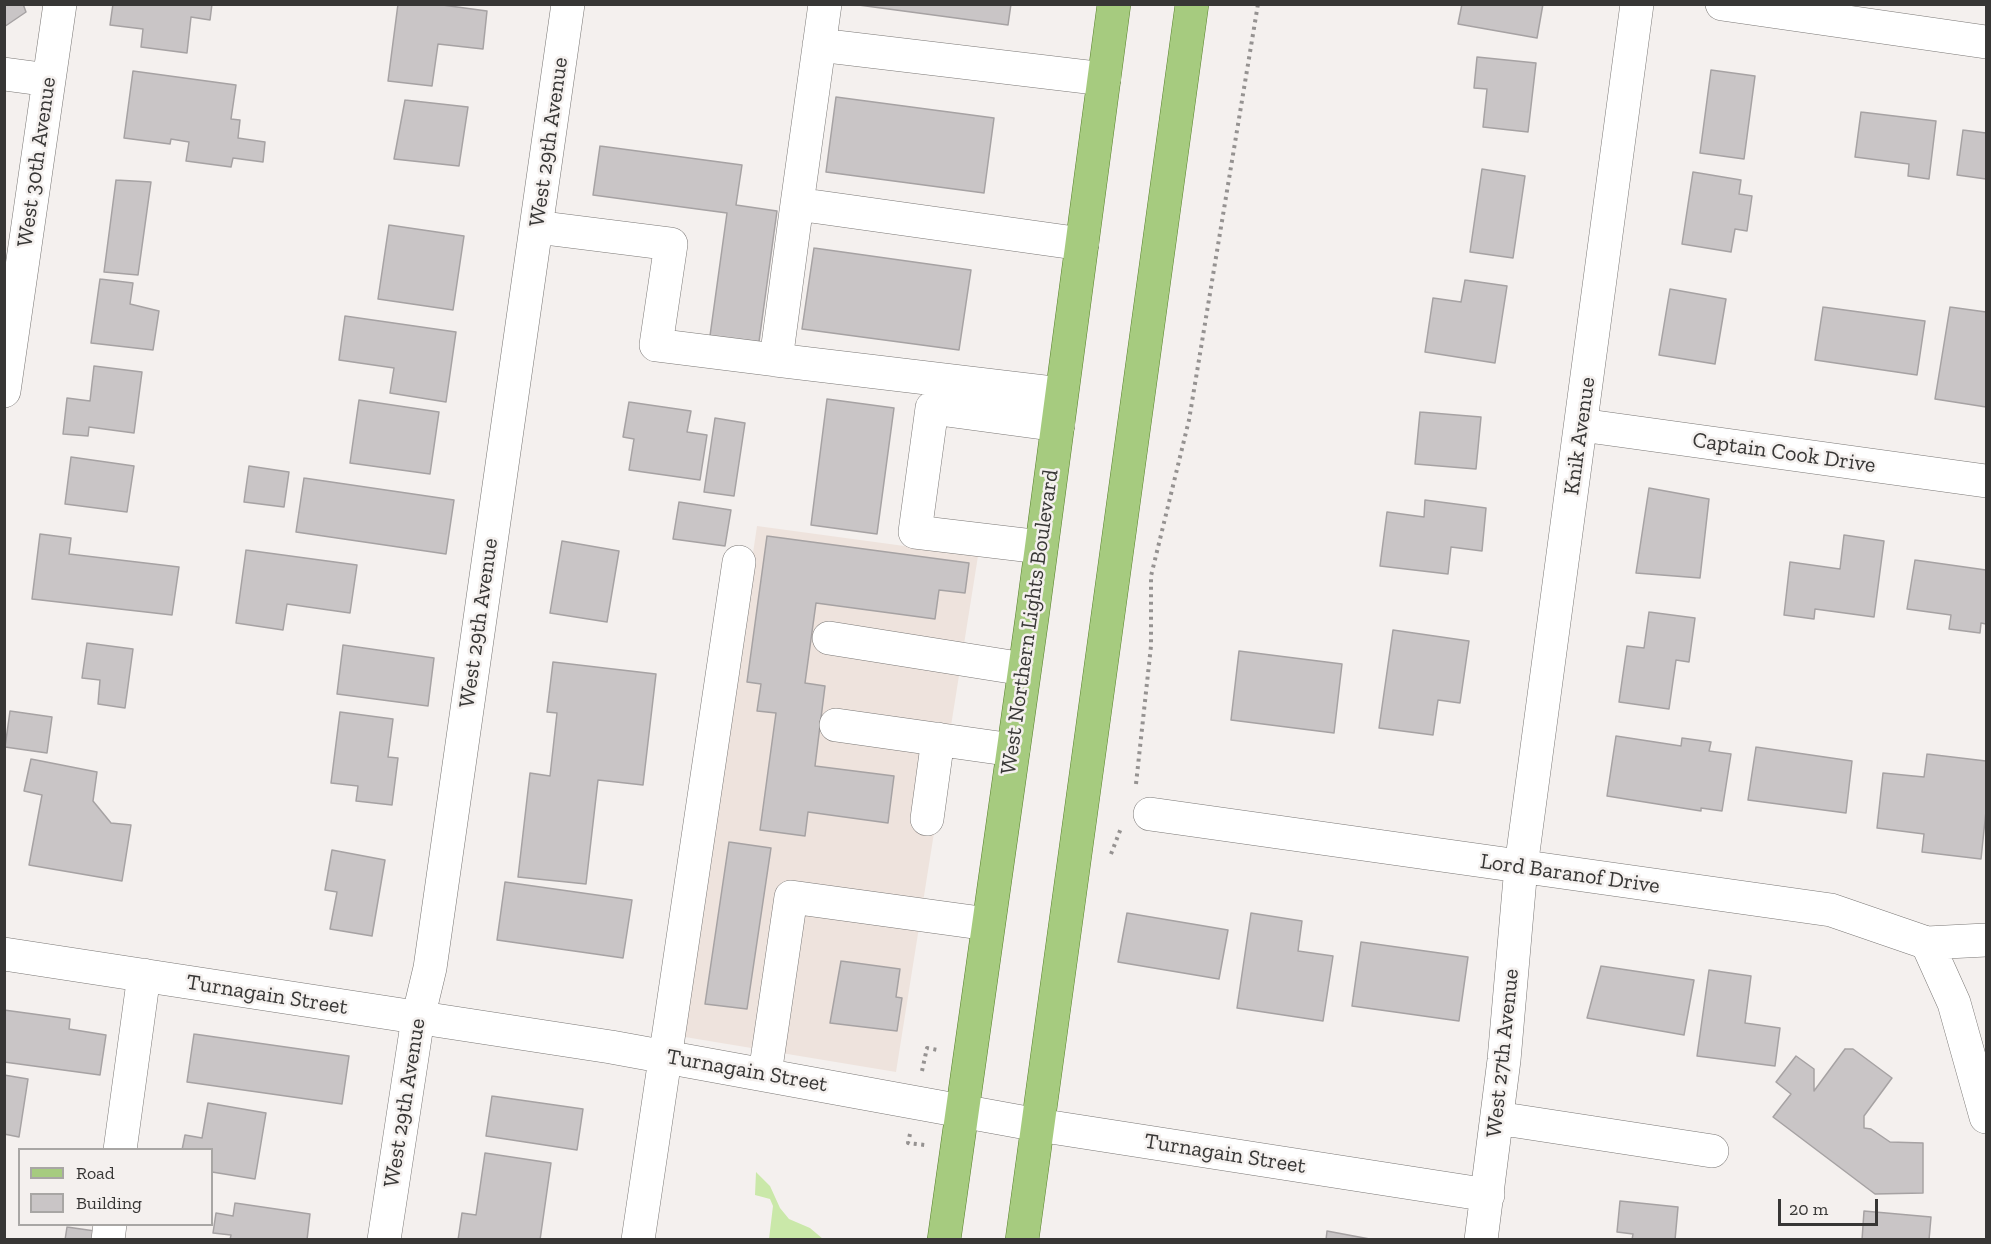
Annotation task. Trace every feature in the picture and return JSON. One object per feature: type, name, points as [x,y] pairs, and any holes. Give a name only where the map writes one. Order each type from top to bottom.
[{"type":"main road","name":"West Northern Lights Boulevard","points":[[944,1239],[1114,4]]},
{"type":"main road","points":[[1022,1239],[1192,4]]},
{"type":"street","name":"West 30th Avenue","points":[[4,391],[60,4]]},
{"type":"street","name":"West 29th Avenue","points":[[384,1239],[418,1018],[430,968],[568,4]]},
{"type":"street","points":[[776,360],[825,4]]},
{"type":"street","name":"Knik Avenue","points":[[1521,867],[1637,4]]},
{"type":"street","points":[[1722,4],[1986,42]]},
{"type":"street","points":[[819,45],[1104,79]]},
{"type":"street","points":[[4,74],[49,80]]},
{"type":"street","points":[[797,204],[1082,244]]},
{"type":"street","points":[[536,227],[671,244],[656,345],[776,360],[1059,410]]},
{"type":"street","points":[[1041,547],[915,532],[932,408],[1059,410]]},
{"type":"street","name":"Captain Cook Drive","points":[[1581,425],[1986,482]]},
{"type":"street","points":[[638,1239],[739,562]]},
{"type":"street","points":[[829,638],[1024,669]]},
{"type":"street","points":[[836,725],[1013,750]]},
{"type":"street","points":[[927,819],[938,739]]},
{"type":"street","name":"Lord Baranof Drive","points":[[1135,809],[1521,867],[1831,910],[1928,943],[1986,940]]},
{"type":"street","name":"West 27th Avenue","points":[[1481,1239],[1497,1118],[1521,867]]},
{"type":"street","points":[[765,1074],[790,897],[988,924]]},
{"type":"street","points":[[1928,943],[1954,1002],[1986,1117]]},
{"type":"street","name":"Turnagain Street","points":[[4,954],[664,1056],[1038,1125],[1488,1195]]},
{"type":"street","points":[[120,1148],[144,975]]},
{"type":"street","points":[[1497,1118],[1712,1151]]},
{"type":"path","points":[[1108,863],[1135,809],[1151,646],[1151,576],[1190,420],[1258,4]]},
{"type":"shaded area","points":[[757,526],[978,556],[896,1072],[685,1037],[712,830]]},
{"type":"green space","points":[[756,1172],[770,1186],[780,1208],[789,1219],[810,1228],[823,1239],[769,1239],[773,1206],[770,1199],[755,1195]]},
{"type":"building","points":[[4,4],[23,4],[26,12],[4,27]]},
{"type":"building","points":[[113,4],[212,4],[210,20],[191,17],[187,53],[141,47],[143,29],[110,25]]},
{"type":"building","points":[[398,4],[435,4],[487,11],[483,49],[438,44],[432,86],[388,81]]},
{"type":"building","points":[[851,4],[1011,4],[1008,25]]},
{"type":"building","points":[[1462,4],[1543,4],[1537,38],[1458,24]]},
{"type":"building","points":[[1477,57],[1536,63],[1528,132],[1483,127],[1487,89],[1474,88]]},
{"type":"building","points":[[1711,70],[1755,76],[1744,159],[1700,153]]},
{"type":"building","points":[[133,71],[236,85],[231,119],[240,120],[238,138],[265,142],[263,162],[233,158],[231,167],[186,161],[189,142],[171,139],[170,144],[124,138]]},
{"type":"building","points":[[836,97],[994,118],[984,193],[826,172]]},
{"type":"building","points":[[405,100],[468,107],[459,166],[394,159]]},
{"type":"building","points":[[1861,112],[1936,121],[1929,179],[1908,176],[1909,164],[1855,157]]},
{"type":"building","points":[[1963,130],[1986,133],[1986,179],[1957,175]]},
{"type":"building","points":[[600,146],[742,165],[736,205],[777,211],[758,349],[709,343],[727,213],[593,195]]},
{"type":"building","points":[[1482,169],[1525,176],[1513,258],[1470,252]]},
{"type":"building","points":[[1693,172],[1741,180],[1739,194],[1752,196],[1747,231],[1735,229],[1731,252],[1682,244]]},
{"type":"building","points":[[116,180],[151,182],[138,275],[104,272]]},
{"type":"building","points":[[389,225],[464,236],[453,310],[378,299]]},
{"type":"building","points":[[814,248],[971,270],[959,350],[802,329]]},
{"type":"building","points":[[100,279],[133,283],[130,304],[159,311],[153,350],[91,343]]},
{"type":"building","points":[[1465,280],[1507,286],[1495,363],[1425,352],[1433,298],[1461,302]]},
{"type":"building","points":[[1670,289],[1726,299],[1715,364],[1659,355]]},
{"type":"building","points":[[1823,307],[1925,321],[1917,375],[1815,360]]},
{"type":"building","points":[[1950,307],[1986,312],[1986,407],[1935,399]]},
{"type":"building","points":[[345,316],[456,332],[446,402],[390,393],[394,368],[339,360]]},
{"type":"building","points":[[94,366],[142,372],[134,433],[89,427],[88,436],[63,434],[67,398],[90,401]]},
{"type":"building","points":[[827,399],[894,408],[877,534],[811,525]]},
{"type":"building","points":[[359,400],[439,412],[430,474],[350,463]]},
{"type":"building","points":[[629,402],[691,411],[687,432],[707,435],[700,480],[629,470],[634,439],[623,437]]},
{"type":"building","points":[[1420,412],[1481,417],[1476,469],[1415,464]]},
{"type":"building","points":[[715,418],[745,423],[734,496],[704,492]]},
{"type":"building","points":[[71,457],[134,466],[127,512],[65,504]]},
{"type":"building","points":[[249,466],[289,472],[284,507],[244,502]]},
{"type":"building","points":[[304,478],[454,500],[446,554],[296,532]]},
{"type":"building","points":[[1649,488],[1709,499],[1700,578],[1636,573]]},
{"type":"building","points":[[1425,500],[1486,508],[1482,551],[1451,547],[1448,574],[1380,566],[1387,512],[1424,517]]},
{"type":"building","points":[[679,502],[731,510],[725,546],[673,539]]},
{"type":"building","points":[[40,534],[71,538],[69,554],[179,567],[172,615],[32,599]]},
{"type":"building","points":[[1844,535],[1884,541],[1874,617],[1815,609],[1814,619],[1784,615],[1790,562],[1840,569]]},
{"type":"building","points":[[767,536],[969,563],[965,593],[939,590],[935,619],[816,603],[805,683],[825,686],[815,766],[894,776],[888,823],[808,812],[805,836],[760,830],[776,713],[757,711],[761,684],[747,682]]},
{"type":"building","points":[[562,541],[619,551],[607,622],[550,613]]},
{"type":"building","points":[[246,550],[357,565],[350,613],[287,604],[283,630],[236,623]]},
{"type":"building","points":[[1915,560],[1986,570],[1986,624],[1981,623],[1980,633],[1949,629],[1951,615],[1907,609]]},
{"type":"building","points":[[1649,612],[1695,618],[1689,662],[1676,660],[1669,709],[1619,702],[1627,646],[1644,648]]},
{"type":"building","points":[[1393,630],[1469,641],[1460,703],[1438,700],[1433,735],[1379,728]]},
{"type":"building","points":[[87,643],[133,649],[125,708],[98,704],[100,680],[82,678]]},
{"type":"building","points":[[343,645],[434,658],[428,706],[337,694]]},
{"type":"building","points":[[1239,651],[1342,664],[1334,733],[1231,720]]},
{"type":"building","points":[[553,662],[656,674],[643,785],[598,780],[586,884],[518,877],[530,773],[550,776],[557,713],[547,712]]},
{"type":"building","points":[[10,711],[52,717],[47,753],[5,747]]},
{"type":"building","points":[[340,712],[393,719],[388,757],[398,758],[392,805],[356,801],[358,786],[331,783]]},
{"type":"building","points":[[1616,736],[1681,746],[1682,738],[1711,742],[1709,751],[1731,754],[1722,811],[1701,808],[1701,811],[1607,796]]},
{"type":"building","points":[[1756,747],[1852,761],[1846,813],[1748,800]]},
{"type":"building","points":[[1927,754],[1986,761],[1986,811],[1981,859],[1922,852],[1924,834],[1877,828],[1883,773],[1924,777]]},
{"type":"building","points":[[31,759],[97,772],[93,801],[111,823],[131,825],[122,881],[29,865],[42,795],[24,791]]},
{"type":"building","points":[[729,842],[771,848],[747,1009],[705,1004]]},
{"type":"building","points":[[332,850],[385,860],[372,936],[330,929],[337,892],[325,890]]},
{"type":"building","points":[[505,882],[632,900],[623,958],[497,940]]},
{"type":"building","points":[[1127,913],[1228,930],[1219,979],[1118,962]]},
{"type":"building","points":[[1251,913],[1302,921],[1298,951],[1333,956],[1323,1021],[1237,1008]]},
{"type":"building","points":[[1361,942],[1468,957],[1459,1021],[1352,1006]]},
{"type":"building","points":[[841,961],[900,969],[896,997],[902,998],[897,1031],[830,1023]]},
{"type":"building","points":[[1601,966],[1694,980],[1684,1035],[1587,1018]]},
{"type":"building","points":[[1709,970],[1751,976],[1745,1023],[1780,1028],[1775,1066],[1697,1056]]},
{"type":"building","points":[[4,1010],[70,1019],[69,1029],[106,1035],[100,1075],[4,1062]]},
{"type":"building","points":[[194,1034],[349,1056],[342,1104],[187,1082]]},
{"type":"building","points":[[1845,1049],[1853,1049],[1892,1078],[1864,1116],[1864,1128],[1871,1129],[1890,1142],[1923,1143],[1923,1193],[1875,1194],[1773,1117],[1791,1094],[1776,1082],[1796,1056],[1814,1069],[1814,1091]]},
{"type":"building","points":[[4,1075],[28,1079],[19,1137],[4,1134]]},
{"type":"building","points":[[492,1096],[583,1109],[577,1150],[486,1136]]},
{"type":"building","points":[[208,1103],[266,1113],[255,1179],[213,1172],[213,1148],[182,1148],[185,1135],[202,1138]]},
{"type":"building","points":[[485,1153],[551,1163],[540,1240],[458,1240],[462,1213],[476,1215]]},
{"type":"building","points":[[1620,1201],[1678,1207],[1675,1240],[1632,1240],[1633,1234],[1617,1232]]},
{"type":"building","points":[[235,1203],[310,1214],[307,1240],[230,1240],[231,1235],[213,1233],[216,1213],[233,1216]]},
{"type":"building","points":[[1864,1211],[1931,1217],[1929,1240],[1862,1240]]},
{"type":"building","points":[[67,1227],[95,1231],[94,1240],[65,1240]]},
{"type":"building","points":[[1327,1231],[1375,1240],[1326,1240]]}]
